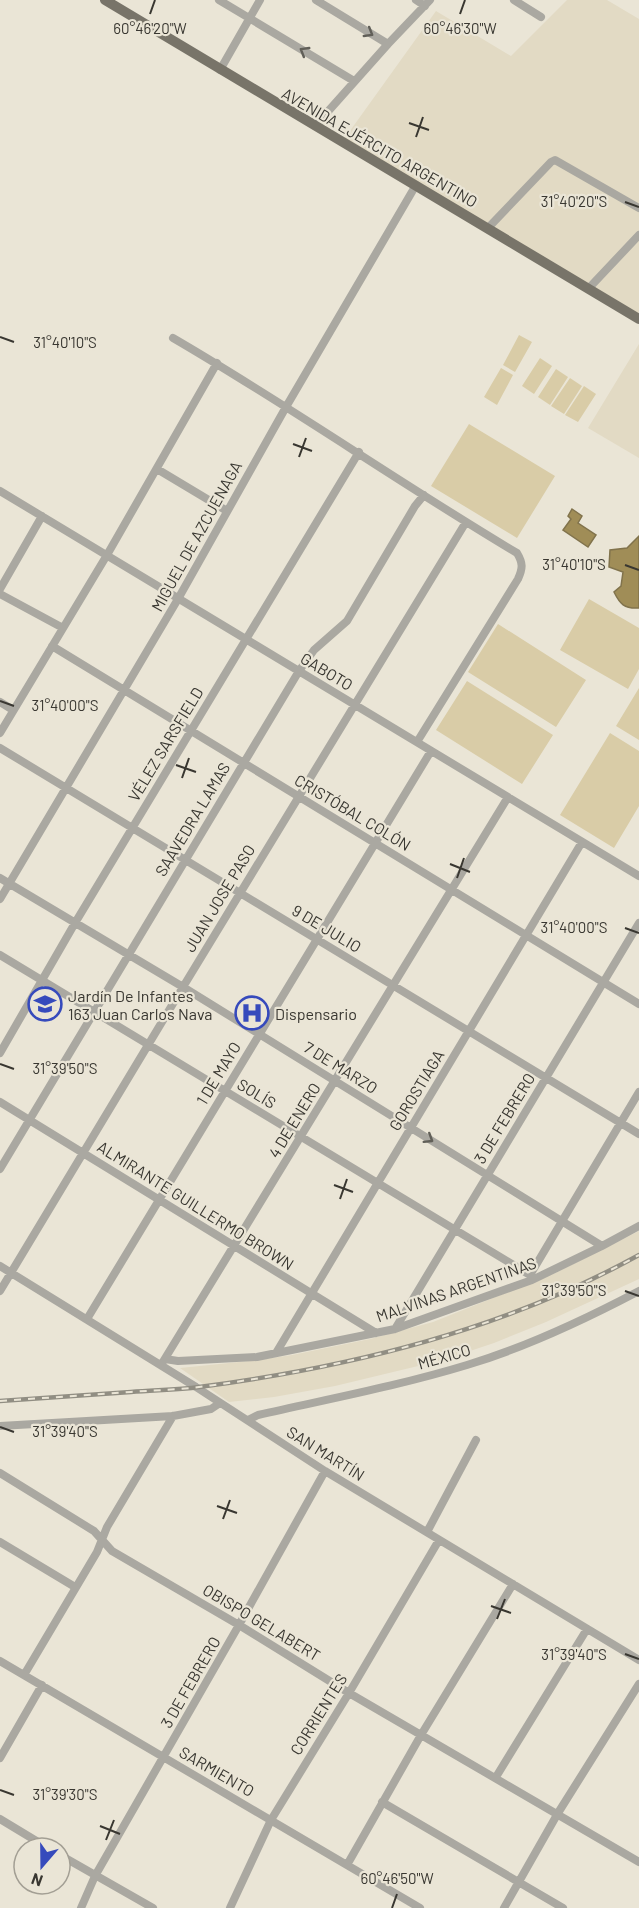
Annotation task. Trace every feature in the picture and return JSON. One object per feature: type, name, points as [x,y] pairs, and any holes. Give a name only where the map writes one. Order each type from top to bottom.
[{"type":"main road","name":"AVENIDA EJÉRCITO ARGENTINO","points":[[105,0],[639,319]]},
{"type":"street","points":[[219,0],[354,81]]},
{"type":"street","points":[[219,70],[260,0]]},
{"type":"street","points":[[315,0],[388,44]]},
{"type":"street","points":[[416,0],[428,3]]},
{"type":"street","points":[[514,0],[541,17]]},
{"type":"street","points":[[315,126],[428,3]]},
{"type":"street","points":[[488,228],[555,159],[639,208]]},
{"type":"street","name":"MIGUEL DE AZCUENAGA","points":[[0,899],[178,599],[285,407],[416,185]]},
{"type":"street","points":[[589,288],[639,235]]},
{"type":"street","points":[[173,338],[217,363],[517,553],[522,561],[523,568],[417,742]]},
{"type":"street","points":[[0,734],[107,555],[217,363]]},
{"type":"street","name":"VÉLEZ SARSFIELD","points":[[0,1053],[75,923],[358,452]]},
{"type":"street","points":[[157,469],[227,511]]},
{"type":"street","name":"GABOTO","points":[[0,491],[639,876]]},
{"type":"street","name":"SAAVEDRA LAMAS","points":[[0,1169],[298,671],[314,650],[347,621],[415,506],[424,495]]},
{"type":"street","points":[[0,589],[42,516]]},
{"type":"street","name":"JUAN JOSE PASO","points":[[0,1291],[466,522]]},
{"type":"street","points":[[0,594],[63,628]]},
{"type":"street","name":"CRISTÓBAL COLÓN","points":[[52,646],[639,1004]]},
{"type":"street","points":[[0,702],[13,710]]},
{"type":"street","name":"9 DE JULIO","points":[[0,748],[639,1134]]},
{"type":"street","name":"1 DE MAYO","points":[[87,1319],[431,750]]},
{"type":"street","name":"4 DE ENERO","points":[[163,1362],[508,797]]},
{"type":"street","name":"GOROSTIAGA","points":[[276,1353],[582,842]]},
{"type":"street","name":"7 DE MARZO","points":[[0,878],[183,987],[602,1246]]},
{"type":"street","name":"3 DE FEBRERO","points":[[394,1329],[639,923]]},
{"type":"street","name":"SOLÍS","points":[[0,955],[531,1278]]},
{"type":"street","points":[[531,1278],[639,1092]]},
{"type":"street","name":"ALMIRANTE GUILLERMO BROWN","points":[[0,1102],[376,1333]]},
{"type":"street","name":"MALVINAS ARGENTINAS","points":[[163,1362],[257,1357],[394,1329],[531,1278],[602,1246],[639,1226]]},
{"type":"street","name":"SAN MARTÍN","points":[[0,1266],[163,1362],[220,1403],[325,1471],[639,1660]]},
{"type":"street","name":"MÉXICO","points":[[248,1420],[258,1415],[410,1381],[502,1354],[595,1315],[639,1291]]},
{"type":"street","points":[[0,1426],[173,1416],[211,1409],[220,1403]]},
{"type":"street","points":[[24,1675],[97,1552],[107,1527],[173,1416]]},
{"type":"street","points":[[428,1532],[476,1440]]},
{"type":"street","name":"3 DE FEBRERO","points":[[81,1908],[95,1876],[325,1471]]},
{"type":"street","name":"OBISPO GELABERT","points":[[0,1473],[94,1531],[112,1551],[349,1693],[639,1862]]},
{"type":"street","name":"CORRIENTES","points":[[230,1908],[271,1820],[439,1540]]},
{"type":"street","points":[[0,1542],[75,1587]]},
{"type":"street","points":[[346,1865],[513,1584]]},
{"type":"street","points":[[496,1777],[587,1629]]},
{"type":"street","name":"SARMIENTO","points":[[0,1660],[420,1908]]},
{"type":"street","points":[[504,1908],[558,1813],[639,1684]]},
{"type":"street","points":[[0,1758],[42,1685]]},
{"type":"street","points":[[382,1802],[563,1908]]},
{"type":"street","points":[[0,1819],[28,1836]]},
{"type":"street","points":[[72,1862],[153,1908]]},
{"type":"shaded area","points":[[567,0],[607,0],[639,19],[639,319],[342,142],[436,11],[511,56]]},
{"type":"shaded area","points":[[519,335],[532,342],[515,372],[503,365]]},
{"type":"shaded area","points":[[639,344],[639,458],[588,428]]},
{"type":"shaded area","points":[[540,358],[552,366],[534,394],[522,386]]},
{"type":"shaded area","points":[[501,368],[513,375],[497,405],[484,397]]},
{"type":"shaded area","points":[[556,369],[568,377],[550,405],[538,397]]},
{"type":"shaded area","points":[[570,378],[582,386],[564,414],[551,406]]},
{"type":"shaded area","points":[[584,386],[596,394],[578,422],[565,415]]},
{"type":"shaded area","points":[[469,424],[555,476],[517,538],[431,486]]},
{"type":"shaded area","points":[[572,509],[582,516],[578,523],[596,535],[588,547],[563,530],[571,519],[568,516]]},
{"type":"shaded area","points":[[639,536],[639,608],[630,608],[618,600],[614,592],[621,586],[623,572],[609,567],[610,550],[627,548]]},
{"type":"shaded area","points":[[589,599],[639,628],[639,669],[628,689],[560,650]]},
{"type":"shaded area","points":[[498,624],[586,680],[556,727],[468,672]]},
{"type":"shaded area","points":[[467,681],[553,735],[522,784],[436,730]]},
{"type":"shaded area","points":[[639,688],[639,740],[616,726]]},
{"type":"shaded area","points":[[610,733],[639,751],[639,806],[614,848],[560,815]]},
{"type":"shaded area","points":[[639,1231],[639,1279],[546,1322],[443,1360],[335,1386],[229,1402],[180,1368],[292,1355],[370,1339],[433,1322],[553,1274]]},
{"type":"railway","points":[[0,1401],[199,1387],[256,1379],[370,1356],[425,1342],[534,1304],[639,1255]]},
{"type":"place","name":"Jardín De Infantes 163 Juan Carlos Nava","points":[[45,1004]]},
{"type":"place","name":"Dispensario","points":[[252,1013]]}]
